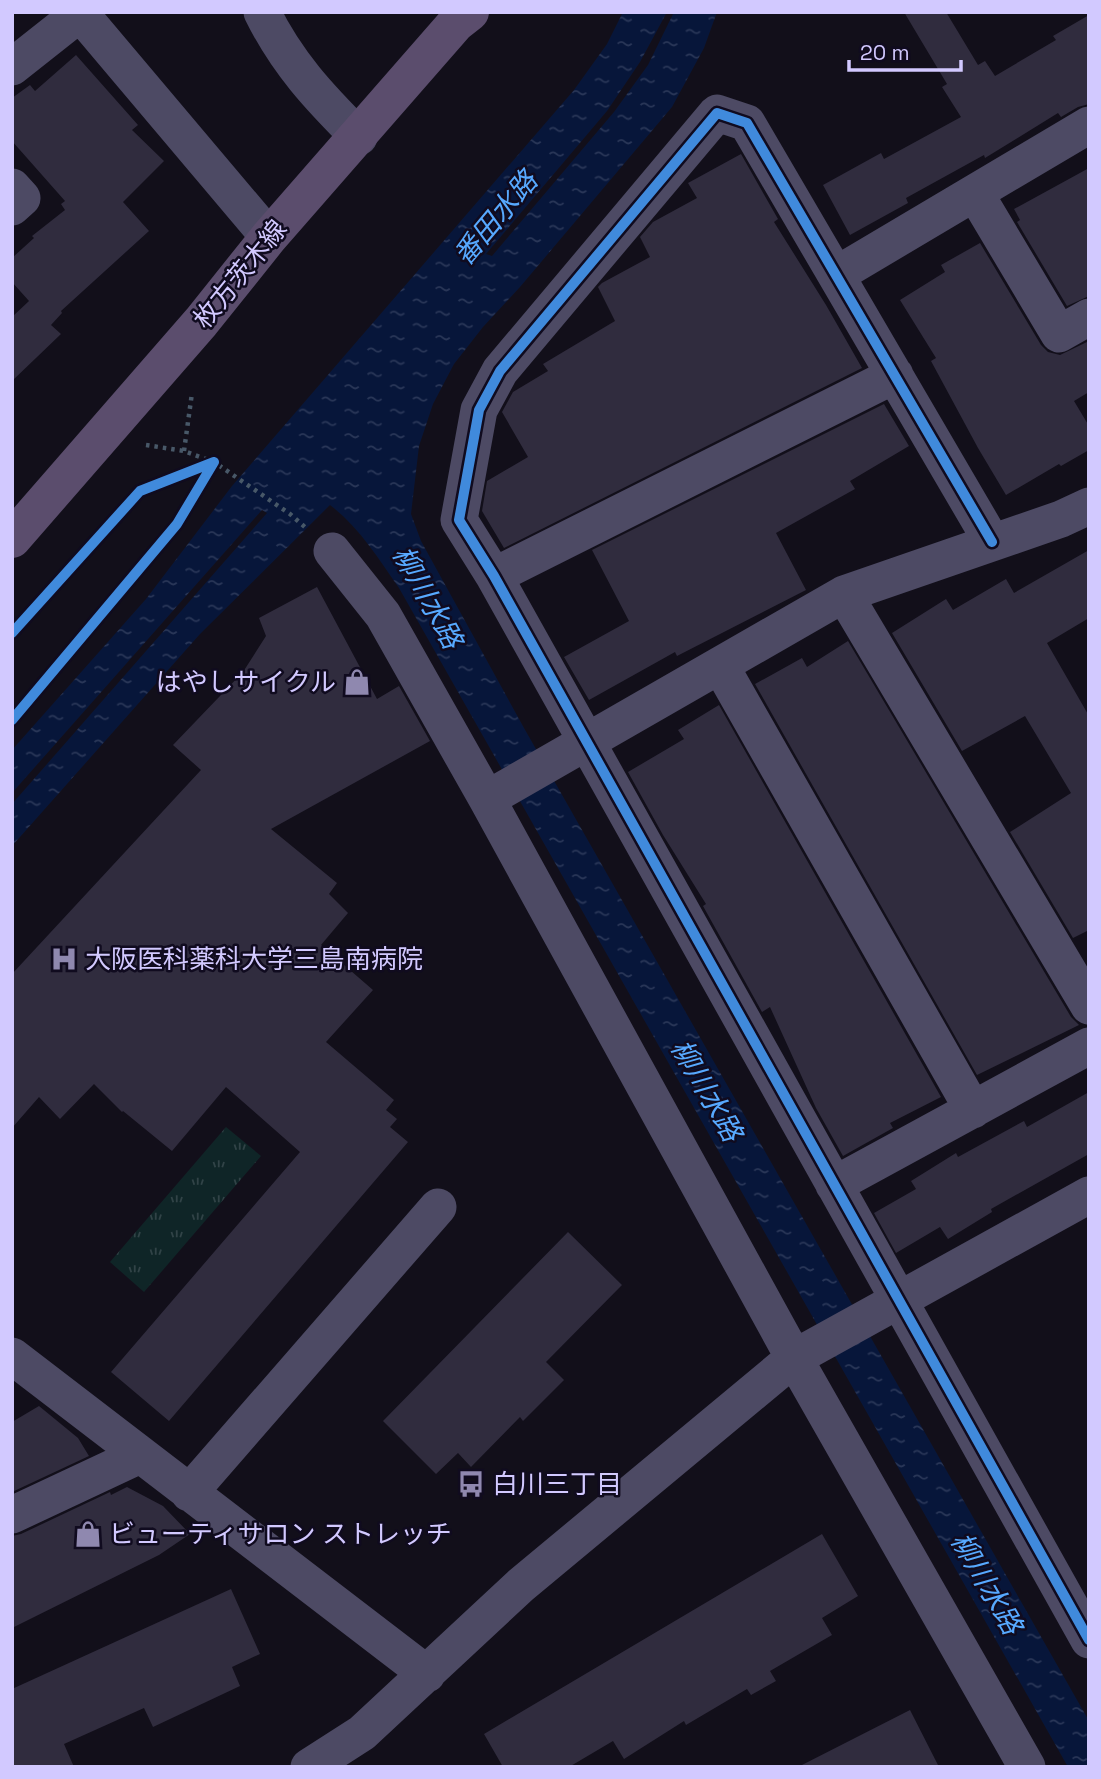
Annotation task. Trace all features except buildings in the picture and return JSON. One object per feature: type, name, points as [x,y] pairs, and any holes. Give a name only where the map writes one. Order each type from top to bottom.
[{"type":"main road","name":"枚方茨木線","points":[[12,539],[201,322],[269,237],[456,23],[470,12]]},
{"type":"street","points":[[262,12],[278,45],[317,95],[359,137]]},
{"type":"street","points":[[12,67],[79,13],[269,237]]},
{"type":"street","points":[[992,542],[747,123],[717,113],[500,371],[479,410],[459,520],[494,576],[577,747],[834,1185],[1089,1640]]},
{"type":"street","points":[[836,275],[1089,125]]},
{"type":"street","points":[[12,187],[22,198],[12,206]]},
{"type":"street","points":[[975,193],[1059,334],[1089,317]]},
{"type":"street","points":[[494,576],[895,375]]},
{"type":"street","points":[[498,793],[844,594],[1061,519],[1089,506]]},
{"type":"street","points":[[332,551],[383,615],[498,793],[794,1358],[1027,1767]]},
{"type":"street","points":[[844,594],[1089,1006]]},
{"type":"street","points":[[720,666],[973,1110]]},
{"type":"street","points":[[834,1185],[1089,1046]]},
{"type":"street","points":[[309,1767],[362,1733],[521,1585],[794,1358],[1089,1195]]},
{"type":"street","points":[[189,1493],[438,1207]]},
{"type":"street","points":[[12,1356],[427,1674]]},
{"type":"street","points":[[12,1515],[140,1455]]},
{"type":"path","points":[[184,451],[214,462],[290,514],[332,551]]},
{"type":"green space","points":[[226,1127],[261,1156],[144,1292],[110,1262]]},
{"type":"water","points":[[623,12],[667,12],[640,62],[607,111],[486,254],[492,256],[614,112],[648,65],[674,12],[717,12],[704,48],[672,107],[454,364],[433,404],[419,446],[411,514],[421,541],[524,728],[1089,1721],[1089,1767],[1068,1767],[399,588],[368,544],[330,505],[200,634],[12,846],[12,804],[267,513],[262,510],[12,793],[12,750],[146,599],[232,486],[574,90],[607,44]]},
{"type":"cycle path","points":[[992,542],[747,123],[717,113],[500,371],[479,410],[459,520],[494,576],[1089,1640]]},
{"type":"cycle path","points":[[12,633],[140,491],[214,462]]},
{"type":"cycle path","points":[[12,720],[177,524],[214,462]]},
{"type":"place","name":"はやしサイクル","points":[[357,682]]},
{"type":"place","name":"大阪医科薬科大学三島南病院","points":[[64,959]]},
{"type":"place","name":"白川三丁目","points":[[471,1484]]},
{"type":"place","name":"ビューティサロン ストレッチ","points":[[88,1534]]},
{"type":"water label","name":"番田水路","points":[[495,218]]},
{"type":"water label","name":"柳川水路","points":[[428,597]]},
{"type":"water label","name":"柳川水路","points":[[707,1090]]},
{"type":"water label","name":"柳川水路","points":[[987,1583]]}]
